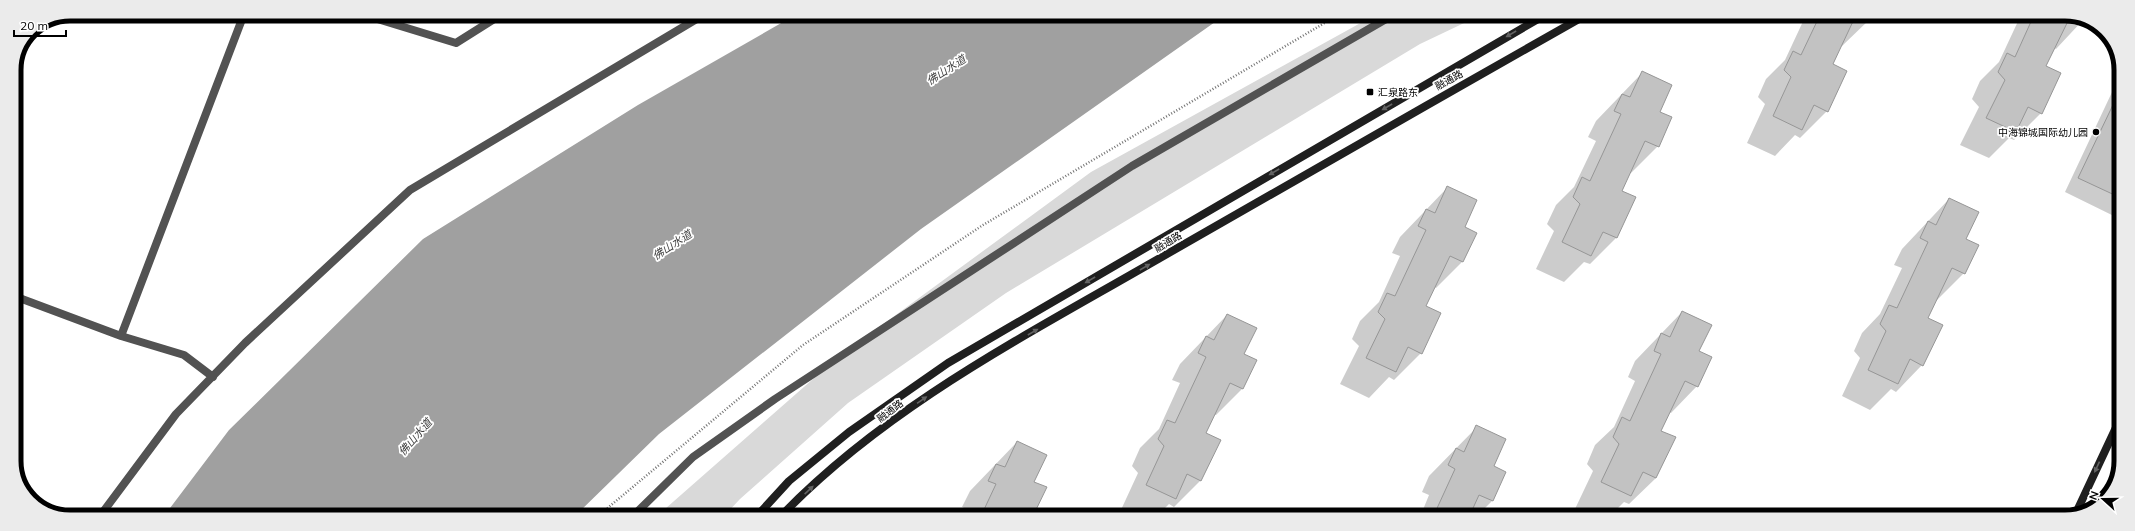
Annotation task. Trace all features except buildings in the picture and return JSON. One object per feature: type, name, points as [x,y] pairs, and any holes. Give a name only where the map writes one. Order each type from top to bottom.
[{"type":"main road","name":"融通路","points":[[762,510],[789,481],[849,432],[948,363],[1535,21]]},
{"type":"main road","name":"融通路","points":[[787,510],[822,478],[864,443],[906,411],[957,377],[1204,232],[1575,21]]},
{"type":"main road","points":[[2079,508],[2114,432]]},
{"type":"street","points":[[121,336],[241,21]]},
{"type":"street","points":[[384,21],[456,43],[491,21]]},
{"type":"street","points":[[104,510],[176,414],[245,344],[410,190],[693,21]]},
{"type":"street","points":[[639,510],[693,457],[775,399],[1132,166],[1383,21]]},
{"type":"street","points":[[21,299],[121,336],[184,355],[213,376]]},
{"type":"path","points":[[605,510],[810,340],[983,225],[1328,21]]},
{"type":"shaded area","points":[[1364,21],[1468,21],[1420,44],[1006,293],[848,403],[740,499],[730,510],[664,510],[837,358],[1091,172]]},
{"type":"water","name":"佛山水道","points":[[785,21],[1216,21],[921,229],[659,434],[581,510],[169,510],[229,430],[423,239],[638,105]]},
{"type":"place","name":"汇泉路东","points":[[1370,92]]},
{"type":"place","name":"中海锦城国际幼儿园","points":[[2096,132]]}]
